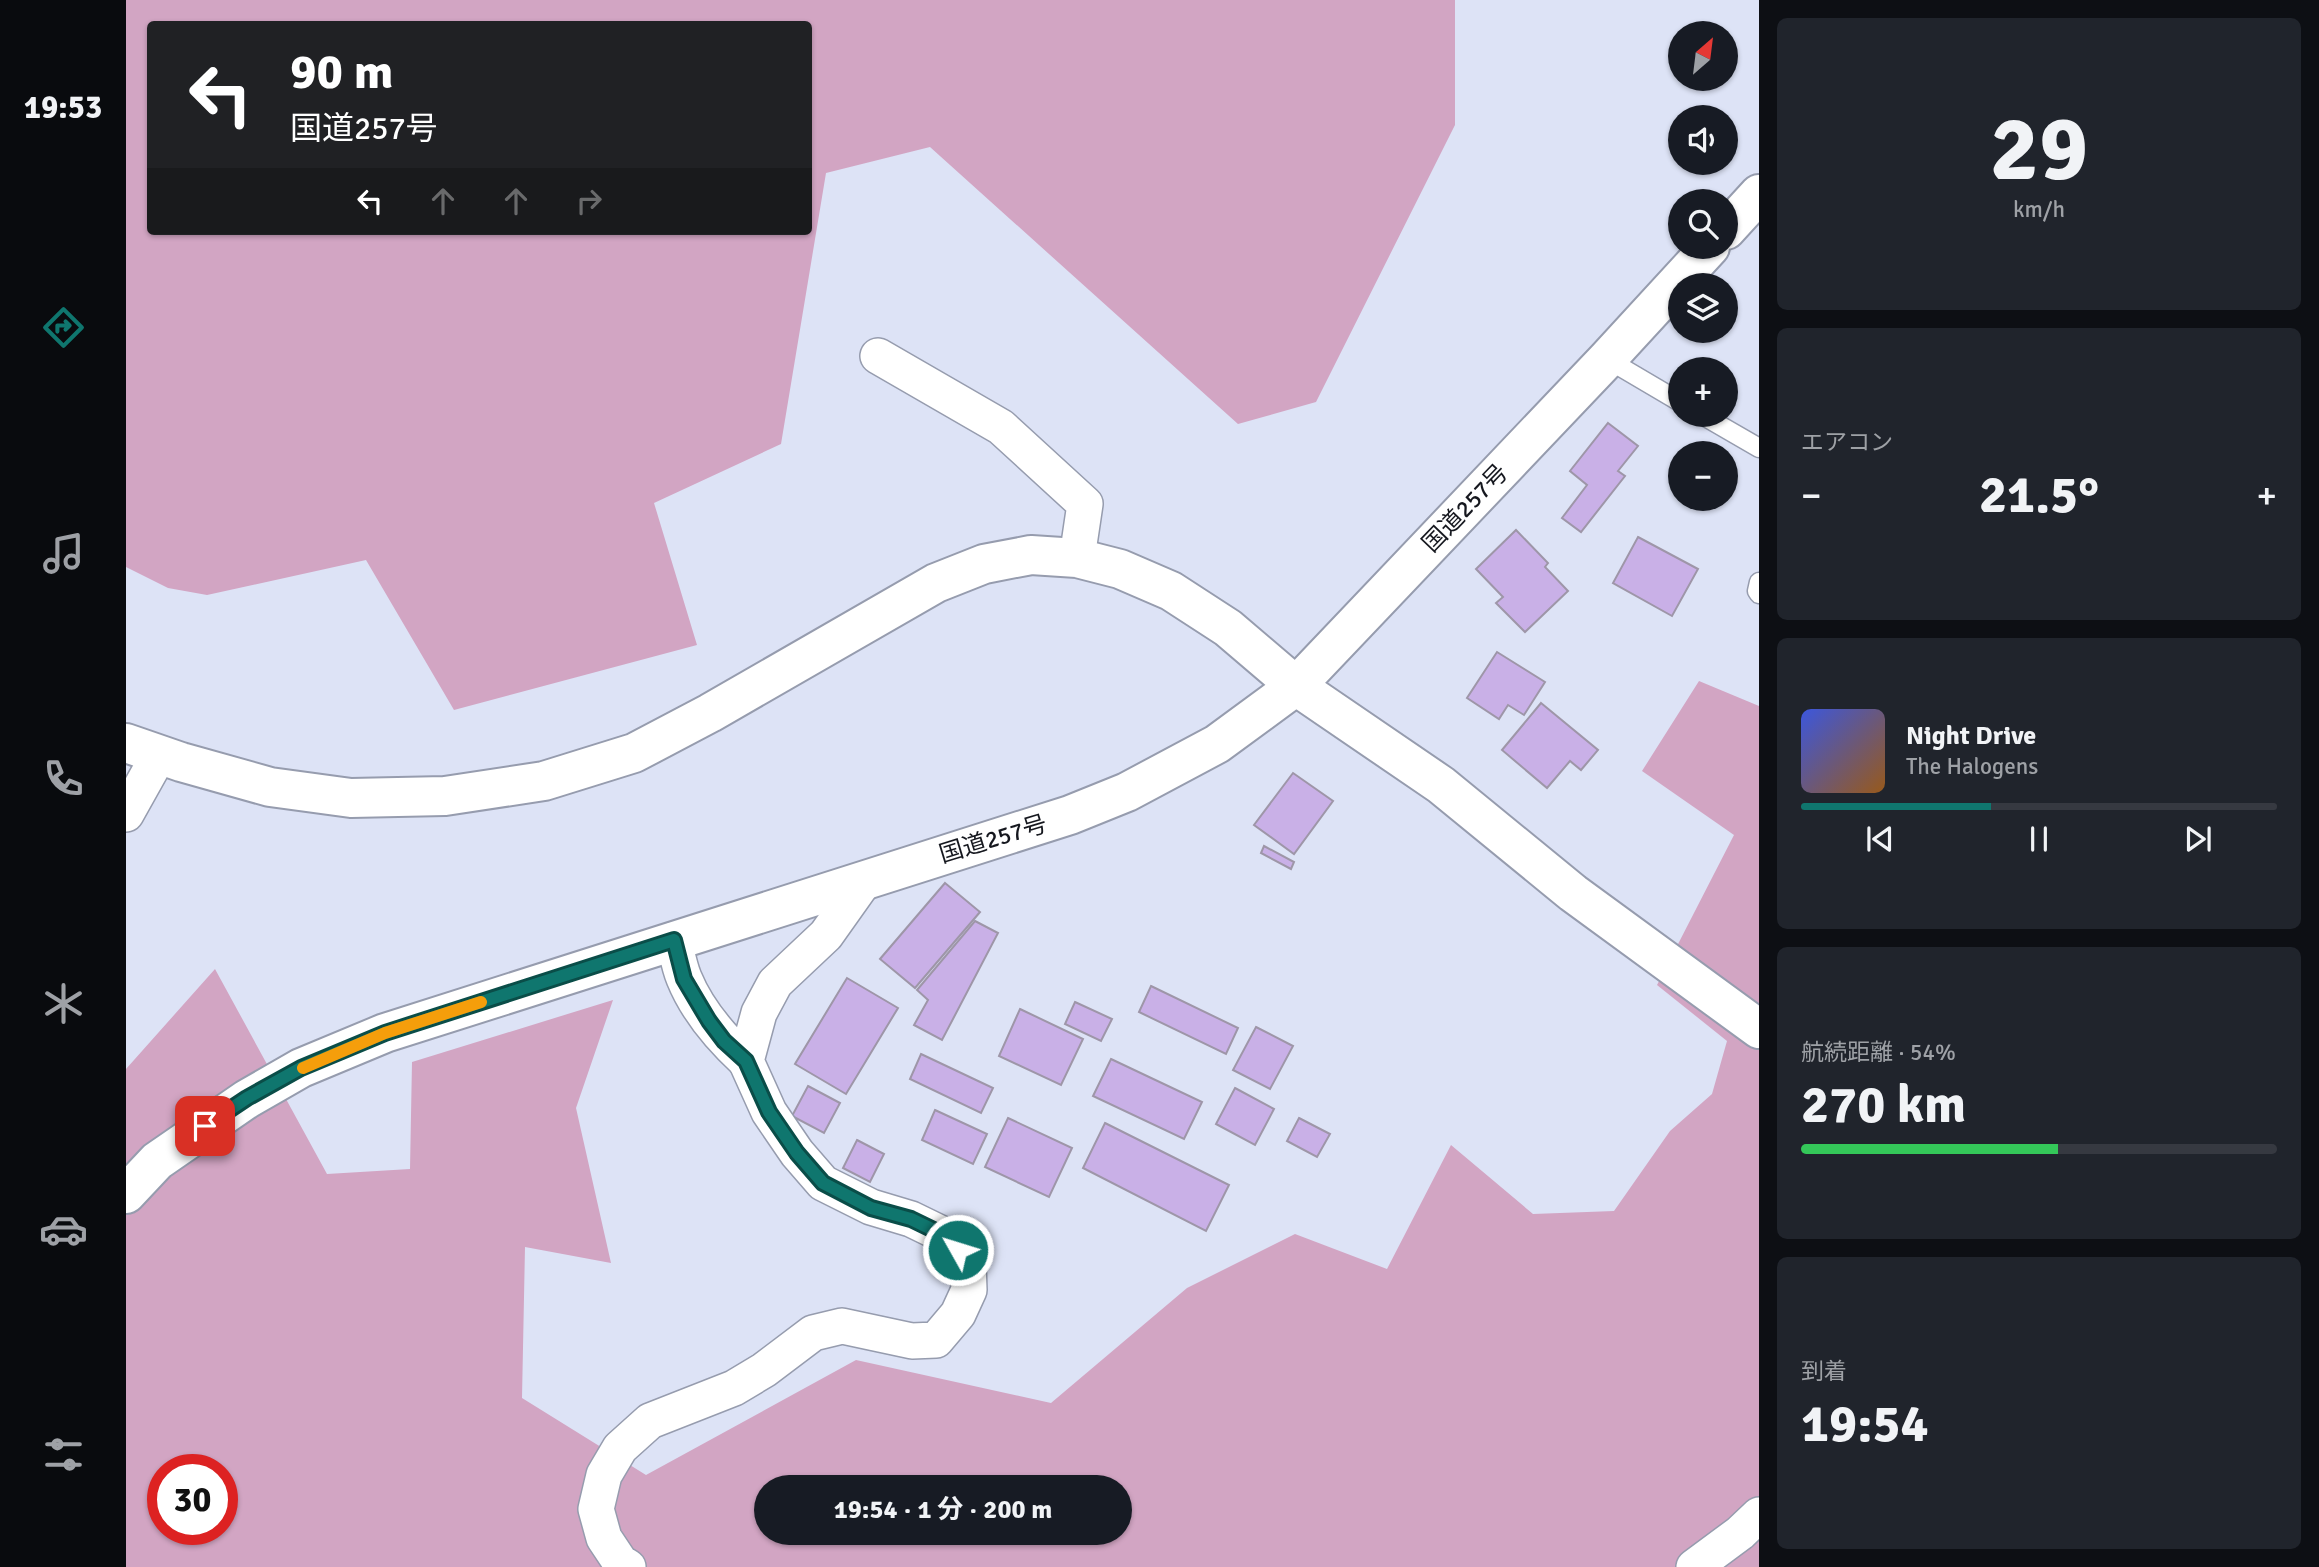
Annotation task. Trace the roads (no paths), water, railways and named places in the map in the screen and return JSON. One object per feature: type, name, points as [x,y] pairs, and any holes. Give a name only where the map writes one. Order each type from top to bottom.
[{"type":"main road","points":[[1738,217],[1759,194]]},
{"type":"main road","name":"国道257号","points":[[126,1194],[157,1161],[247,1098],[301,1068],[385,1033],[1070,815],[1127,792],[1217,744],[1296,686],[1699,259]]},
{"type":"main road","points":[[143,749],[270,787],[351,798],[445,796],[544,781],[634,752],[710,713],[936,583],[984,564],[1031,555],[1077,558],[1120,569],[1171,591],[1228,628],[1296,686],[1441,785],[1573,893],[1759,1029]]},
{"type":"street","points":[[878,356],[1002,427],[1084,504],[1077,558]]},
{"type":"street","points":[[126,814],[143,749]]},
{"type":"street","points":[[746,1061],[759,1013],[775,983],[825,935],[865,880]]},
{"type":"street","points":[[628,1567],[620,1562],[604,1538],[596,1509],[604,1475],[620,1448],[650,1422],[734,1388],[764,1370],[813,1333],[842,1326],[912,1341],[936,1340],[958,1314],[969,1290],[968,1263],[948,1237],[911,1219],[871,1208],[823,1183],[797,1153],[769,1112],[746,1061],[724,1041],[684,979],[674,940]]},
{"type":"street","points":[[1694,1567],[1740,1533],[1759,1515]]},
{"type":"lane","points":[[1607,359],[1668,395]]},
{"type":"lane","points":[[1723,427],[1759,448]]},
{"type":"lane","points":[[1759,582],[1759,594]]}]
